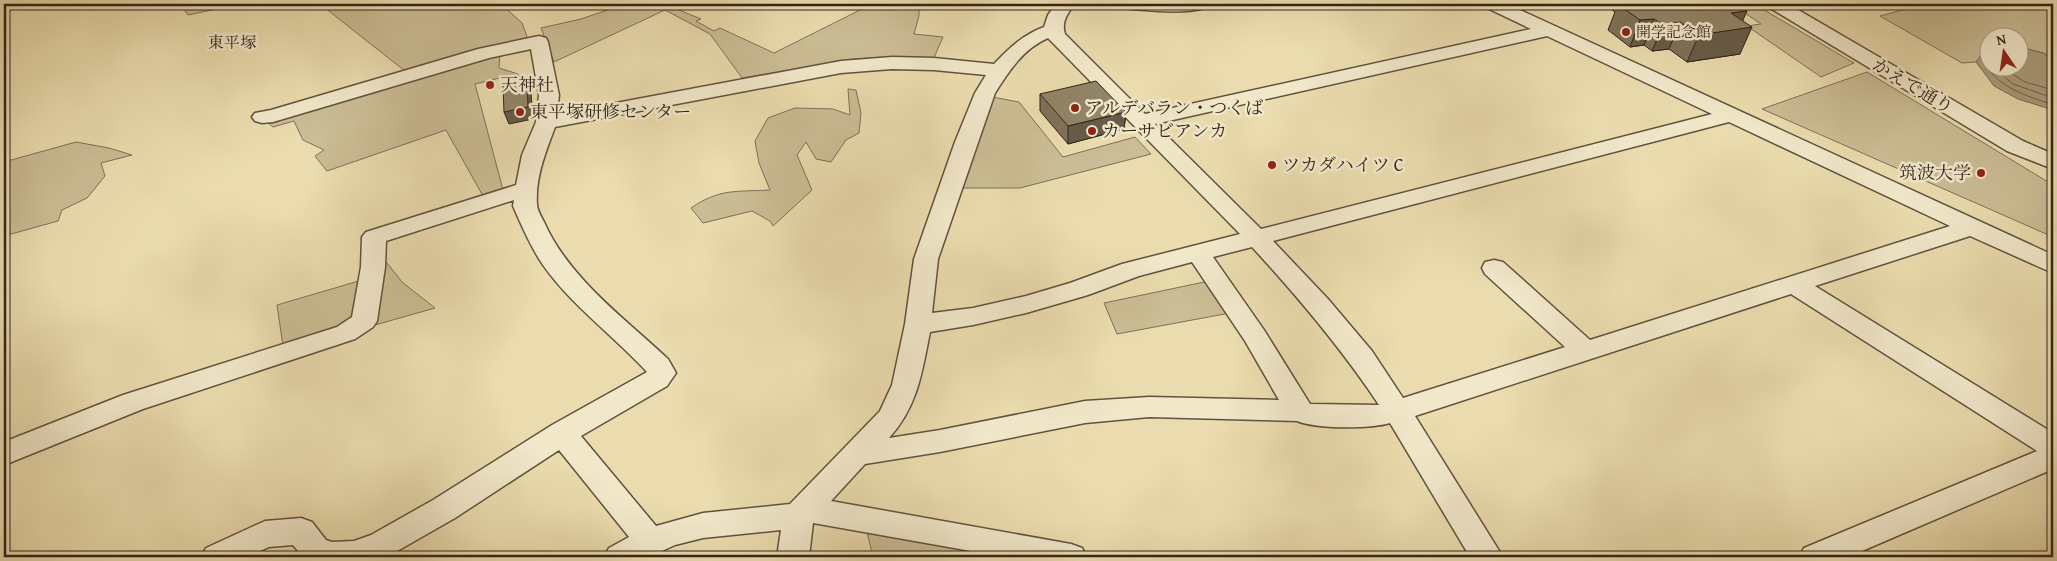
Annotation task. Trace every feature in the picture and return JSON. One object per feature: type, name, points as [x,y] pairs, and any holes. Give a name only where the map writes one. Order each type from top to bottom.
[{"type":"street","points":[[1065,4],[1053,22],[1053,30],[1060,42],[1257,238],[1340,330],[1362,358],[1397,411],[1488,557]]},
{"type":"street","points":[[1131,4],[1173,6],[1200,4]]},
{"type":"street","points":[[1493,4],[2053,265]]},
{"type":"street","name":"かえで通り","points":[[1776,4],[2015,146],[2053,162]]},
{"type":"street","points":[[793,557],[802,513],[891,417],[906,385],[918,324],[926,259],[985,93],[999,70],[1027,42],[1053,30]]},
{"type":"street","points":[[1140,121],[1550,30]]},
{"type":"street","points":[[217,557],[265,534],[283,532],[301,531],[315,549],[332,554],[354,554],[381,545],[444,509],[562,433],[657,379],[662,373],[661,369],[652,360],[570,282],[552,260],[539,238],[525,206],[526,189],[533,155],[546,122],[549,95],[539,42],[485,53],[273,116],[262,117]]},
{"type":"street","points":[[546,122],[841,67],[892,63],[934,64],[999,70]]},
{"type":"street","points":[[918,324],[1005,311],[1087,288],[1131,270],[1732,115]]},
{"type":"street","points":[[2015,146],[2053,173]]},
{"type":"street","points":[[4,454],[134,402],[346,333],[364,320],[373,267],[374,237],[526,189]]},
{"type":"street","points":[[856,454],[940,441],[1085,412],[1120,408],[1300,411],[1309,415],[1378,416],[1586,352],[1972,227]]},
{"type":"street","points":[[1198,253],[1255,336],[1300,411]]},
{"type":"street","points":[[1494,268],[1586,352]]},
{"type":"street","points":[[1795,285],[2053,447]]},
{"type":"street","points":[[562,433],[650,542]]},
{"type":"street","points":[[1815,557],[2053,457]]},
{"type":"street","points":[[620,557],[672,533],[713,524],[802,513],[969,537],[1071,557]]},
{"type":"shaded area","points":[[180,4],[240,4],[188,15]]},
{"type":"shaded area","points":[[320,4],[501,4],[522,23],[529,42],[405,71]]},
{"type":"shaded area","points":[[625,4],[664,4],[701,19],[696,21],[714,31],[720,28],[774,53],[872,4],[919,4],[919,16],[914,34],[943,37],[933,60],[885,57],[854,59],[742,78],[710,34],[665,10],[554,62],[541,28],[581,19]]},
{"type":"shaded area","points":[[1706,4],[1754,4],[1854,63],[1821,77],[1747,26],[1761,24],[1745,13]]},
{"type":"shaded area","points":[[1925,4],[2053,4],[2053,58],[2030,50],[2030,28],[1980,28],[1980,57],[1976,62],[1962,63],[1880,16]]},
{"type":"shaded area","points":[[500,53],[499,68],[518,74],[520,80],[508,92],[500,78],[475,84],[503,190],[483,196],[446,130],[327,171],[315,156],[324,150],[303,140],[294,121],[273,127],[267,122]]},
{"type":"shaded area","points":[[1867,72],[2053,185],[2053,237],[1762,109]]},
{"type":"shaded area","points":[[848,89],[856,90],[861,113],[859,133],[846,140],[831,162],[816,159],[806,142],[797,155],[812,190],[773,226],[770,221],[752,211],[703,223],[691,208],[711,197],[729,192],[770,190],[759,163],[755,141],[768,118],[795,108],[833,109],[850,115]]},
{"type":"shaded area","points":[[992,97],[1019,102],[1063,157],[1135,137],[1151,154],[1020,188],[958,188]]},
{"type":"shaded area","points":[[76,142],[109,148],[132,155],[101,163],[105,176],[87,198],[62,210],[58,221],[4,236],[4,162]]},
{"type":"shaded area","points":[[384,259],[402,282],[435,308],[368,327]]},
{"type":"shaded area","points":[[362,280],[355,321],[283,346],[277,305]]},
{"type":"shaded area","points":[[1209,281],[1230,313],[1117,334],[1104,303]]},
{"type":"shaded area","points":[[866,528],[961,547],[960,557],[873,557]]},
{"type":"water","points":[[2030,50],[2053,58],[2053,110],[2018,99],[1994,86],[1988,78],[2030,78]]},
{"type":"water","points":[[1980,56],[1980,67],[1976,62]]},
{"type":"building","points":[[1617,4],[1736,4],[1747,11],[1731,13],[1752,27],[1699,35],[1680,22],[1663,25],[1654,19],[1640,20]]},
{"type":"building","points":[[527,81],[528,107],[504,112],[503,85]]},
{"type":"building","points":[[1096,81],[1126,112],[1068,126],[1040,94]]},
{"type":"place","name":"開学記念館","points":[[1626,32]]},
{"type":"place","name":"天神社","points":[[490,85]]},
{"type":"place","name":"アルデバラン・つくば","points":[[1075,108]]},
{"type":"place","name":"東平塚研修センター","points":[[520,112]]},
{"type":"place","name":"カーサビアンカ","points":[[1092,131]]},
{"type":"place","name":"ツカダハイツ C","points":[[1272,165]]},
{"type":"place","name":"筑波大学","points":[[1981,173]]},
{"type":"district","name":"東平塚","points":[[232,42]]}]
